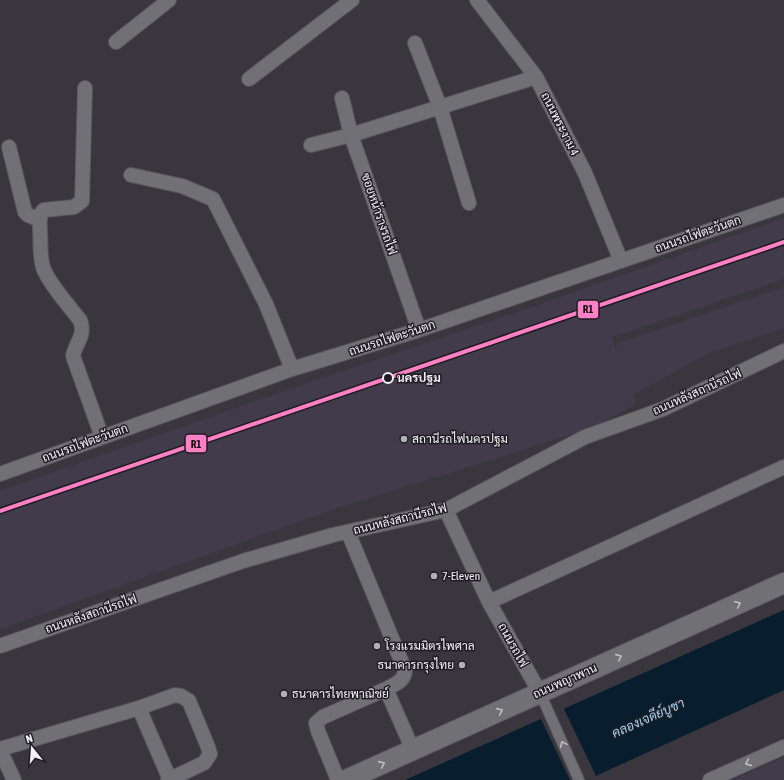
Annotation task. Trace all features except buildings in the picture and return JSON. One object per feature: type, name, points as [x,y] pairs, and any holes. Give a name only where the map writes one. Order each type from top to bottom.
[{"type":"main road","name":"ถนนพญาพาน","points":[[346,780],[413,750],[543,700],[784,583]]},
{"type":"street","points":[[116,42],[169,0]]},
{"type":"street","points":[[249,79],[352,0]]},
{"type":"street","name":"ถนนพระงาม 4","points":[[477,0],[536,77],[585,172],[621,261]]},
{"type":"street","points":[[415,43],[440,107],[468,203]]},
{"type":"street","points":[[311,145],[351,135],[536,77]]},
{"type":"street","points":[[85,88],[82,201],[74,207],[44,210],[42,212],[40,220],[41,259],[44,271],[83,327],[83,334],[73,356],[102,437]]},
{"type":"street","name":"ซอยหน้ารางรถไฟ","points":[[342,98],[351,135],[419,330]]},
{"type":"street","points":[[9,147],[25,212],[28,215],[40,220]]},
{"type":"street","points":[[131,175],[182,186],[213,199],[266,304],[292,369]]},
{"type":"street","name":"ถนนรถไฟตะวันตก","points":[[0,474],[292,369],[419,330],[784,205]]},
{"type":"street","name":"ถนนหลังสถานีรถไฟ","points":[[0,646],[243,561],[348,532],[446,510],[585,437],[662,409],[784,352]]},
{"type":"street","points":[[489,602],[784,467]]},
{"type":"street","name":"ถนนรถไฟ","points":[[446,510],[489,602],[543,700],[579,780]]},
{"type":"street","points":[[338,780],[316,723],[323,717],[386,689],[401,681],[405,676],[405,670],[348,532]]},
{"type":"street","points":[[386,689],[413,750]]},
{"type":"street","points":[[14,780],[0,749],[139,708],[175,695],[181,696],[189,701],[210,754],[204,763],[169,780],[139,708]]},
{"type":"street","points":[[710,780],[784,747]]},
{"type":"shaded area","points":[[784,218],[784,279],[612,337],[617,352],[616,344],[784,287],[784,328],[711,352],[633,395],[636,404],[593,428],[334,509],[0,629],[0,491]]},
{"type":"shaded area","points":[[784,757],[784,780],[733,780]]},
{"type":"water","name":"คลองเจดีย์บูชา","points":[[784,610],[784,690],[587,780],[405,780]]},
{"type":"pier","points":[[563,707],[597,778],[592,780],[570,780],[540,717]]},
{"type":"transit line","name":"R1","points":[[0,511],[784,242]]},
{"type":"place","name":"นครปฐม","points":[[388,378]]},
{"type":"place","name":"สถานีรถไฟนครปฐม","points":[[404,439]]},
{"type":"place","name":"7-Eleven","points":[[434,576]]},
{"type":"place","name":"โรงแรมมิตรไพศาล","points":[[377,646]]},
{"type":"place","name":"ธนาคารกรุงไทย","points":[[462,665]]},
{"type":"place","name":"ธนาคารไทยพาณิชย์","points":[[284,694]]}]
